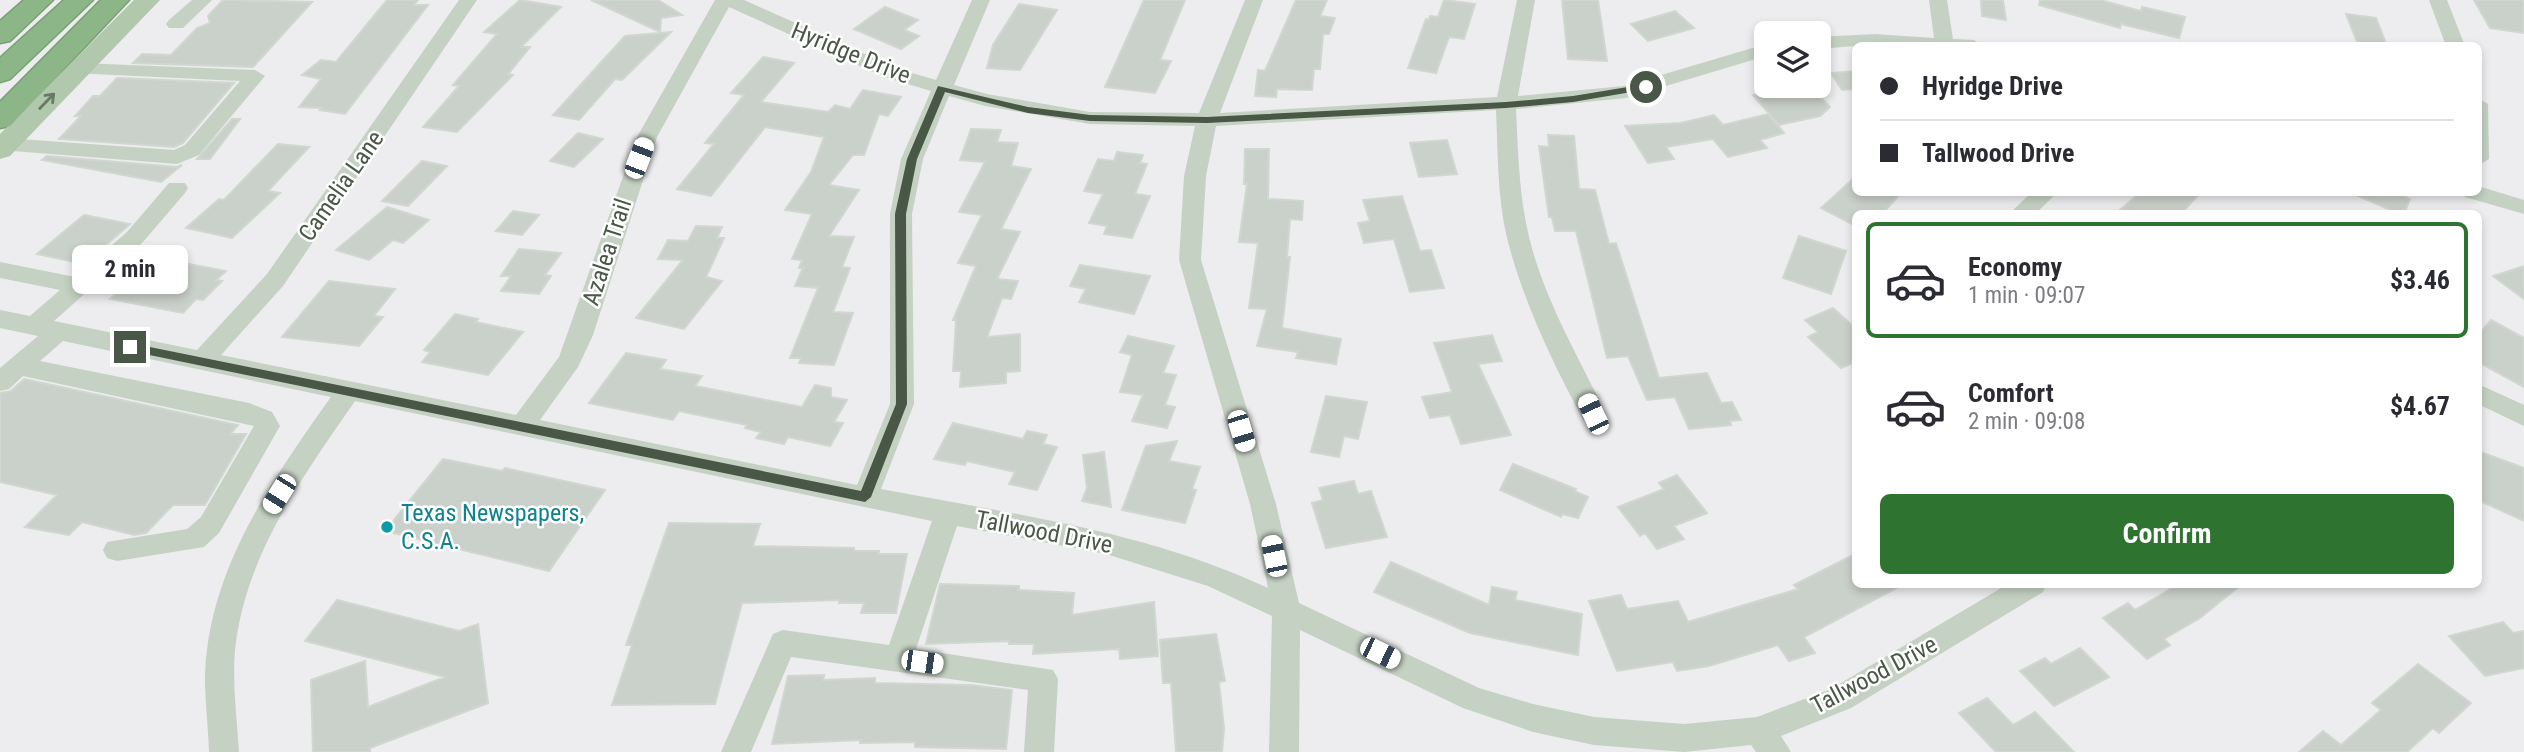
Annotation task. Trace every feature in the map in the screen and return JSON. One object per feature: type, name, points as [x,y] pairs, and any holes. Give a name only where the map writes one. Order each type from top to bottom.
[{"type":"highway","points":[[0,15],[17,0]]},
{"type":"highway","points":[[0,35],[40,0]]},
{"type":"highway","points":[[0,57],[63,0]]},
{"type":"highway","points":[[0,74],[80,0]]},
{"type":"highway","points":[[0,98],[101,0]]},
{"type":"highway","points":[[0,110],[109,0]]},
{"type":"highway","points":[[2,138],[116,0]]},
{"type":"main road","points":[[2,138],[79,69],[148,0]]},
{"type":"street","points":[[176,24],[203,0]]},
{"type":"street","name":"Camelia Lane","points":[[201,362],[275,281],[468,0]]},
{"type":"street","name":"Hyridge Drive","points":[[726,0],[842,53],[942,88],[1028,110],[1090,118],[1207,120],[1506,105],[1626,92],[1754,54]]},
{"type":"street","name":"Azalea Trail","points":[[522,426],[569,361],[581,335],[647,137],[726,0]]},
{"type":"street","points":[[865,497],[902,404],[901,214],[912,159],[981,0]]},
{"type":"street","points":[[1254,0],[1207,120],[1195,176],[1190,260],[1263,504],[1286,607],[1284,752]]},
{"type":"street","points":[[1526,0],[1506,105],[1509,175],[1518,236],[1534,290],[1593,414]]},
{"type":"street","points":[[1938,0],[1944,42]]},
{"type":"street","points":[[2438,0],[2454,42]]},
{"type":"street","points":[[1831,42],[1875,40],[1921,42]]},
{"type":"street","points":[[2,138],[177,157],[192,150],[255,76],[79,69]]},
{"type":"street","points":[[9,374],[80,286],[135,237],[177,188]]},
{"type":"street","points":[[2025,210],[2042,196]]},
{"type":"street","points":[[2474,198],[2524,207]]},
{"type":"street","points":[[0,270],[80,286]]},
{"type":"street","name":"Tallwood Drive","points":[[0,319],[865,497],[1106,543],[1215,576],[1286,607],[1473,699],[1533,718],[1594,731],[1766,742],[2026,588]]},
{"type":"street","points":[[9,374],[249,413],[263,419],[267,426],[210,525],[194,539],[117,550]]},
{"type":"street","points":[[224,752],[221,652],[227,615],[240,571],[264,517],[348,392]]},
{"type":"street","points":[[2482,395],[2524,416]]},
{"type":"street","points":[[898,659],[948,513]]},
{"type":"street","points":[[736,752],[783,643],[1043,679],[1039,752]]},
{"type":"building","points":[[223,0],[312,2],[253,67],[133,63],[142,54],[171,55],[197,28],[210,23],[208,16]]},
{"type":"building","points":[[387,0],[418,0],[414,5],[428,5],[345,114],[320,110],[322,108],[299,107],[321,79],[302,75],[321,60],[336,62]]},
{"type":"building","points":[[520,0],[561,7],[521,47],[530,47],[508,74],[513,75],[457,132],[423,127],[459,86],[453,85],[497,34],[484,32]]},
{"type":"building","points":[[591,0],[658,0],[682,15],[661,18],[660,32]]},
{"type":"building","points":[[1144,0],[1185,0],[1160,60],[1171,61],[1155,93],[1105,87]]},
{"type":"building","points":[[1296,0],[1327,0],[1320,16],[1335,18],[1329,34],[1323,34],[1320,69],[1314,69],[1312,90],[1277,89],[1276,97],[1255,96],[1258,70],[1265,71]]},
{"type":"building","points":[[1444,0],[1475,4],[1464,39],[1449,37],[1436,73],[1408,68],[1426,19],[1429,20],[1430,16],[1438,17]]},
{"type":"building","points":[[1562,0],[1598,0],[1607,61],[1568,59]]},
{"type":"building","points":[[1981,0],[2003,0],[2006,20],[1982,16]]},
{"type":"building","points":[[2040,0],[2100,0],[2141,11],[2142,7],[2185,17],[2179,38],[2121,24],[2120,28],[2039,5]]},
{"type":"building","points":[[2474,0],[2524,0],[2524,33],[2490,28]]},
{"type":"building","points":[[1019,4],[1057,10],[1020,70],[987,68],[993,45]]},
{"type":"building","points":[[885,7],[918,20],[904,30],[919,36],[901,49],[854,29]]},
{"type":"building","points":[[1675,11],[1694,28],[1648,41],[1631,24]]},
{"type":"building","points":[[2346,14],[2376,18],[2385,42],[2357,42]]},
{"type":"building","points":[[671,32],[622,80],[615,79],[579,120],[553,115],[625,36]]},
{"type":"building","points":[[763,57],[794,63],[761,102],[828,112],[835,105],[850,109],[863,90],[901,97],[888,116],[879,114],[864,155],[853,155],[829,185],[859,190],[829,236],[854,237],[842,267],[850,268],[833,312],[853,313],[834,365],[799,363],[801,358],[790,358],[818,288],[795,286],[803,268],[799,268],[802,260],[792,259],[812,214],[785,210],[811,172],[824,137],[765,127],[711,196],[677,189],[714,144],[705,143],[744,95],[731,93]]},
{"type":"building","points":[[1852,71],[1852,89],[1842,90],[1831,73]]},
{"type":"building","points":[[117,78],[234,83],[183,143],[174,147],[59,139],[81,116],[75,116],[93,96],[100,96]]},
{"type":"building","points":[[1756,98],[1822,98],[1830,107],[1820,116],[1779,125]]},
{"type":"building","points":[[1768,114],[1784,133],[1760,140],[1767,148],[1728,157],[1713,139],[1666,147],[1674,159],[1648,163],[1625,126],[1681,123],[1714,115],[1723,125]]},
{"type":"building","points":[[232,119],[240,119],[210,159],[197,159]]},
{"type":"building","points":[[971,129],[1001,130],[997,142],[1018,143],[1011,166],[1031,169],[1001,229],[1020,232],[997,279],[1018,281],[1011,299],[1002,298],[987,337],[1020,334],[1020,371],[1006,372],[1006,383],[960,387],[961,371],[953,371],[956,320],[953,320],[976,266],[958,263],[982,215],[959,212],[985,162],[960,160]]},
{"type":"building","points":[[578,133],[603,139],[574,167],[550,161]]},
{"type":"building","points":[[1548,135],[1574,136],[1579,189],[1595,190],[1609,244],[1616,243],[1659,378],[1707,373],[1721,403],[1732,402],[1741,420],[1730,421],[1731,425],[1689,429],[1675,397],[1647,400],[1628,356],[1607,358],[1576,231],[1555,231],[1552,217],[1549,217],[1539,146],[1549,147]]},
{"type":"building","points":[[1447,140],[1457,174],[1419,177],[1410,143]]},
{"type":"building","points":[[278,144],[309,147],[268,191],[280,193],[232,238],[186,228],[219,199],[224,200]]},
{"type":"building","points":[[1245,149],[1269,149],[1268,199],[1303,201],[1302,220],[1290,219],[1287,257],[1290,257],[1282,328],[1341,339],[1336,364],[1296,358],[1298,352],[1257,346],[1267,309],[1249,308],[1258,243],[1239,242],[1247,184],[1244,184]]},
{"type":"building","points":[[1117,152],[1143,155],[1140,163],[1147,164],[1135,194],[1150,196],[1132,238],[1104,234],[1107,226],[1089,223],[1103,194],[1084,191],[1098,159],[1114,161]]},
{"type":"building","points":[[47,156],[177,167],[182,165],[161,182],[42,160]]},
{"type":"building","points":[[422,161],[447,166],[408,206],[382,201]]},
{"type":"building","points":[[1852,180],[1852,196],[1898,196],[1886,210],[1852,210],[1852,224],[1821,208]]},
{"type":"building","points":[[1402,196],[1420,251],[1431,250],[1444,288],[1410,292],[1394,239],[1364,243],[1358,223],[1370,221],[1363,200]]},
{"type":"building","points":[[2136,196],[2197,196],[2185,210],[2120,210]]},
{"type":"building","points":[[2358,196],[2403,196],[2410,199],[2406,210],[2391,210]]},
{"type":"building","points":[[387,207],[429,220],[403,243],[393,240],[369,260],[336,250]]},
{"type":"building","points":[[513,211],[539,215],[522,235],[496,231]]},
{"type":"building","points":[[84,215],[130,224],[84,264],[37,254]]},
{"type":"building","points":[[696,226],[722,227],[717,238],[724,238],[706,277],[722,281],[684,329],[636,318],[683,260],[658,259],[668,240],[688,241]]},
{"type":"building","points":[[1799,236],[1846,251],[1831,294],[1783,278]]},
{"type":"building","points":[[519,249],[561,253],[545,275],[551,276],[539,294],[501,291],[511,276],[501,276]]},
{"type":"building","points":[[154,258],[226,271],[216,280],[222,281],[203,300],[196,299],[183,313],[110,299]]},
{"type":"building","points":[[1080,265],[1150,276],[1134,314],[1079,302],[1086,289],[1070,286]]},
{"type":"building","points":[[2524,266],[2524,299],[2493,276]]},
{"type":"building","points":[[329,281],[395,289],[374,316],[383,317],[359,346],[282,337]]},
{"type":"building","points":[[1833,308],[1852,325],[1852,363],[1841,368],[1808,337],[1818,332],[1805,320]]},
{"type":"building","points":[[455,314],[478,319],[475,322],[523,332],[488,375],[422,362],[430,352],[424,350]]},
{"type":"building","points":[[2491,320],[2524,338],[2524,387],[2482,364],[2482,330]]},
{"type":"building","points":[[1492,335],[1502,361],[1478,364],[1511,435],[1461,444],[1450,415],[1430,418],[1422,397],[1452,392],[1434,343]]},
{"type":"building","points":[[1128,336],[1174,346],[1163,373],[1176,375],[1165,405],[1175,407],[1167,428],[1132,421],[1143,395],[1120,392],[1132,355],[1120,352]]},
{"type":"building","points":[[626,353],[666,360],[660,369],[702,376],[695,386],[802,407],[815,385],[831,388],[831,397],[847,400],[834,422],[843,423],[830,446],[788,437],[784,444],[756,438],[761,432],[745,428],[747,425],[679,411],[673,420],[589,403]]},
{"type":"building","points":[[24,379],[238,425],[230,434],[246,434],[205,505],[173,505],[146,533],[134,535],[82,522],[69,535],[25,527],[57,495],[0,482],[0,393],[11,391]]},
{"type":"building","points":[[1326,396],[1367,402],[1358,439],[1344,436],[1339,457],[1311,452]]},
{"type":"building","points":[[953,423],[1023,439],[1027,431],[1047,435],[1043,444],[1057,447],[1037,490],[1009,484],[1015,472],[967,461],[965,465],[934,459]]},
{"type":"building","points":[[1177,441],[1169,461],[1200,467],[1185,523],[1122,510],[1146,446]]},
{"type":"building","points":[[1104,452],[1111,507],[1082,501],[1087,488],[1083,455]]},
{"type":"building","points":[[2482,452],[2524,468],[2524,521],[2482,502]]},
{"type":"building","points":[[443,459],[502,471],[505,468],[605,490],[549,571],[385,531]]},
{"type":"building","points":[[1513,464],[1576,489],[1574,491],[1588,497],[1578,518],[1562,514],[1561,517],[1500,490]]},
{"type":"building","points":[[1677,475],[1707,513],[1674,526],[1684,539],[1657,549],[1645,533],[1640,536],[1618,507],[1664,489],[1659,483]]},
{"type":"building","points":[[1354,481],[1358,494],[1371,491],[1387,537],[1326,548],[1312,503],[1323,500],[1319,488]]},
{"type":"building","points":[[669,523],[760,524],[753,546],[854,548],[854,551],[879,551],[878,554],[907,554],[896,613],[861,613],[864,603],[839,603],[840,600],[742,603],[715,704],[612,705],[632,645],[626,645]]},
{"type":"building","points":[[1852,556],[1852,588],[1896,588],[1804,637],[1815,653],[1789,661],[1778,645],[1709,666],[1677,671],[1673,662],[1617,671],[1589,601],[1621,595],[1627,609],[1678,601],[1688,622],[1798,589],[1794,585]]},
{"type":"building","points":[[1391,562],[1489,605],[1492,587],[1517,592],[1515,600],[1582,614],[1578,655],[1470,633],[1374,592]]},
{"type":"building","points":[[940,584],[1019,586],[1019,590],[1074,593],[1072,615],[1154,602],[1158,656],[1120,659],[1119,649],[1033,654],[1034,644],[1009,644],[1009,641],[926,644]]},
{"type":"building","points":[[2172,588],[2237,588],[2200,618],[2164,639],[2170,645],[2147,659],[2103,618],[2128,603],[2135,610]]},
{"type":"building","points":[[337,600],[459,631],[478,624],[488,703],[370,748],[370,752],[313,752],[311,680],[365,661],[368,707],[445,677],[305,641]]},
{"type":"building","points":[[2503,622],[2513,633],[2524,631],[2524,668],[2485,676],[2449,636]]},
{"type":"building","points":[[1216,634],[1225,681],[1219,682],[1224,728],[1222,752],[1176,752],[1171,683],[1163,683],[1160,640]]},
{"type":"building","points":[[2080,648],[2109,677],[2054,706],[2020,671],[2045,658],[2051,664]]},
{"type":"building","points":[[2418,664],[2471,703],[2439,733],[2433,728],[2407,752],[2299,752],[2323,731],[2341,745],[2381,710],[2372,703]]},
{"type":"building","points":[[824,675],[823,680],[875,678],[875,683],[971,685],[1012,690],[1006,749],[915,747],[915,742],[860,743],[861,740],[772,744],[788,676]]},
{"type":"building","points":[[1987,698],[2013,725],[2035,712],[2074,752],[1996,752],[1959,713]]},
{"type":"place","name":"Texas Newspapers, C.S.A.","points":[[387,527]]},
{"type":"route","points":[[130,347],[865,497],[902,404],[901,214],[912,159],[942,88],[1028,110],[1090,118],[1207,120],[1506,105],[1573,99],[1646,87]]}]
